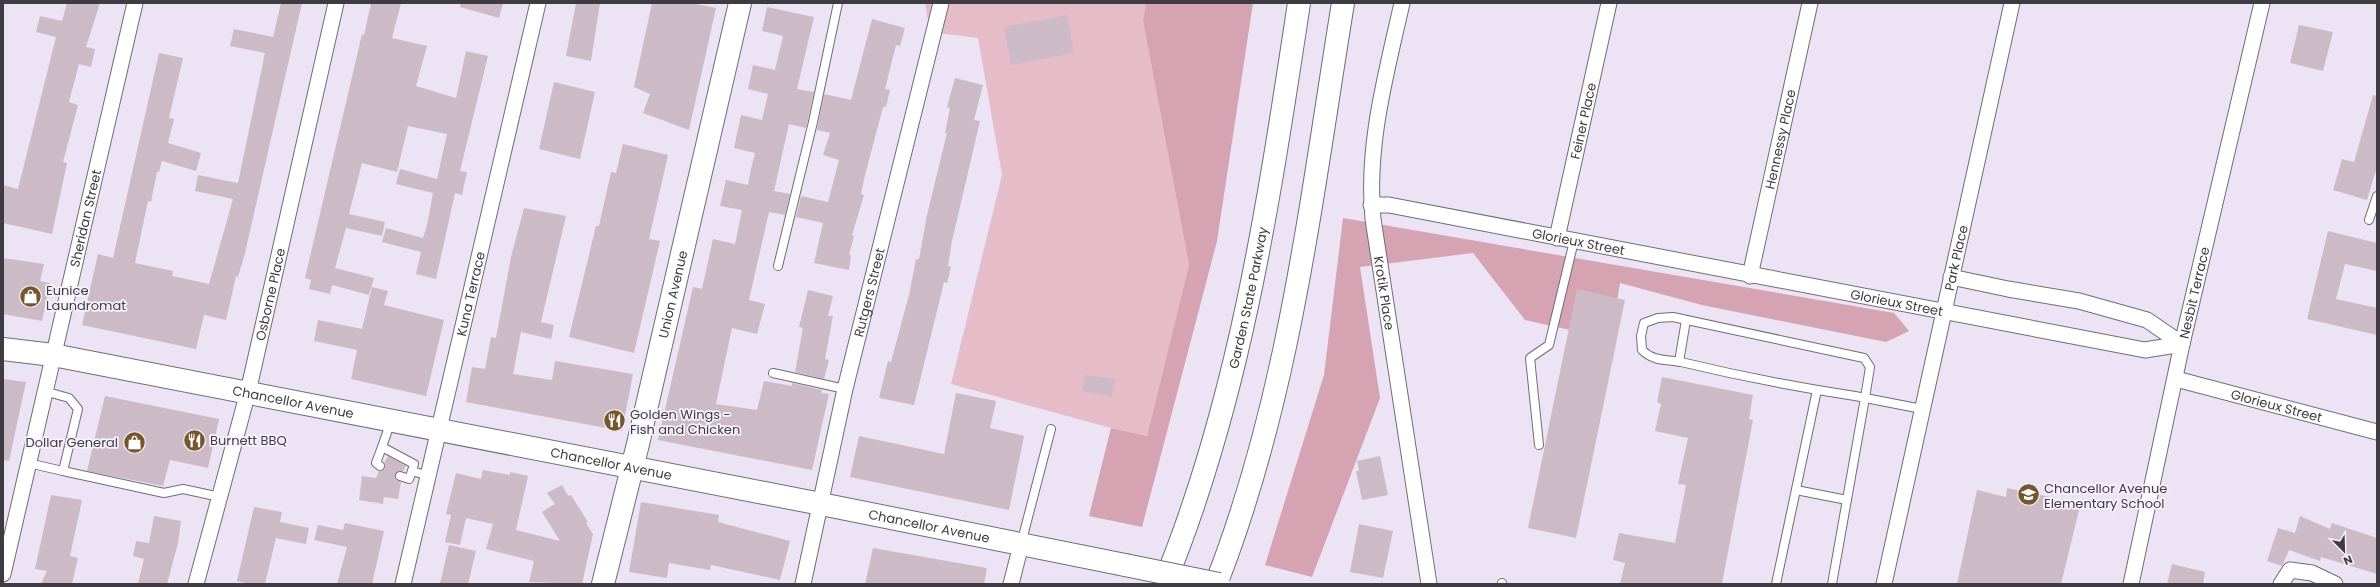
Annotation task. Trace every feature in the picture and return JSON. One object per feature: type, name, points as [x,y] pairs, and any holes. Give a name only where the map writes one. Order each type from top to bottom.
[{"type":"main road","name":"Union Avenue","points":[[603,584],[632,467],[740,3]]},
{"type":"main road","name":"Garden State Parkway","points":[[1164,584],[1207,461],[1242,328],[1277,146],[1299,3]]},
{"type":"main road","points":[[1218,584],[1259,457],[1285,352],[1343,3]]},
{"type":"main road","name":"Chancellor Avenue","points":[[3,349],[53,355],[248,392],[821,504],[1218,584]]},
{"type":"street","name":"Sheridan Street","points":[[3,574],[44,391],[135,3]]},
{"type":"street","name":"Osborne Place","points":[[196,584],[248,392],[336,3]]},
{"type":"street","name":"Kuna Terrace","points":[[403,584],[538,3]]},
{"type":"street","name":"Rutgers Street","points":[[802,584],[821,504],[845,389],[940,3]]},
{"type":"street","name":"Krotik Place","points":[[1402,3],[1376,124],[1371,158],[1371,205],[1429,584]]},
{"type":"street","name":"Feiner Place","points":[[1557,238],[1609,3]]},
{"type":"street","name":"Hennessy Place","points":[[1750,276],[1810,3]]},
{"type":"street","name":"Park Place","points":[[1884,584],[2012,3]]},
{"type":"street","name":"Nesbit Terrace","points":[[2130,584],[2176,379],[2182,344],[2262,3]]},
{"type":"street","name":"Glorieux Street","points":[[1371,205],[1388,205],[1750,276],[2145,350],[2182,344]]},
{"type":"street","points":[[1951,276],[2008,289],[2079,301],[2147,320],[2182,344]]},
{"type":"street","name":"Glorieux Street","points":[[2176,379],[2377,432]]},
{"type":"street","points":[[1011,584],[1021,545]]},
{"type":"street","points":[[2281,584],[2290,570],[2312,573],[2335,584]]},
{"type":"lane","points":[[778,266],[813,122],[838,3]]},
{"type":"lane","points":[[2370,220],[2377,196]]},
{"type":"lane","points":[[1539,445],[1530,358],[1549,345],[1574,241]]},
{"type":"lane","points":[[1832,584],[1865,398],[1870,367],[1864,358],[1673,317],[1658,318],[1644,323],[1641,336],[1642,350],[1647,355],[1657,360],[1679,362],[1779,384],[1865,398],[1922,409]]},
{"type":"lane","points":[[1679,362],[1686,320]]},
{"type":"lane","points":[[773,373],[845,389]]},
{"type":"lane","points":[[1776,584],[1817,390]]},
{"type":"lane","points":[[44,391],[69,398],[78,410],[63,471]]},
{"type":"lane","points":[[380,466],[376,464],[391,420]]},
{"type":"lane","points":[[1021,545],[1051,429]]},
{"type":"lane","points":[[382,447],[414,464],[409,480],[400,476]]},
{"type":"lane","points":[[28,464],[164,493],[183,489],[220,497]]},
{"type":"lane","points":[[412,471],[429,476]]},
{"type":"lane","points":[[1796,490],[1847,500]]},
{"type":"shaded area","points":[[925,3],[1146,3],[1143,21],[1189,265],[1147,436],[1111,428],[951,384],[1002,175],[978,38],[930,32]]},
{"type":"shaded area","points":[[1146,3],[1253,3],[1217,241],[1142,527],[1089,516],[1111,428],[1147,436],[1189,265],[1143,21]]},
{"type":"shaded area","points":[[1343,218],[1894,313],[1909,331],[1886,342],[1702,305],[1620,283],[1611,339],[1525,320],[1473,253],[1360,267],[1380,398],[1312,577],[1265,565],[1324,375]]},
{"type":"building","points":[[67,3],[100,3],[86,47],[95,49],[91,67],[79,64],[69,102],[78,105],[63,162],[67,163],[52,234],[3,223],[3,185],[18,189],[56,37],[36,32],[40,16],[62,21]]},
{"type":"building","points":[[281,3],[302,3],[245,253],[238,277],[236,276],[226,320],[204,315],[196,349],[82,325],[98,254],[113,258],[159,53],[183,58],[169,118],[174,119],[168,143],[201,153],[196,171],[162,161],[159,172],[157,172],[151,202],[148,201],[135,263],[173,271],[172,276],[209,284],[233,199],[195,191],[198,175],[238,183],[265,53],[230,46],[234,29],[273,37]]},
{"type":"building","points":[[371,3],[401,3],[392,38],[427,46],[416,86],[456,98],[466,51],[488,56],[460,171],[467,172],[462,195],[455,193],[436,279],[416,274],[421,252],[382,242],[386,228],[423,238],[427,225],[433,193],[396,184],[400,169],[437,179],[447,134],[408,126],[397,172],[362,163],[349,214],[385,222],[382,236],[346,228],[335,268],[374,278],[369,295],[332,285],[330,294],[309,289],[311,280],[305,278],[362,34],[364,35]]},
{"type":"building","points":[[461,3],[503,3],[499,18],[460,7]]},
{"type":"building","points":[[576,3],[600,3],[591,61],[566,56]]},
{"type":"building","points":[[652,3],[691,3],[716,8],[689,130],[643,113],[650,94],[634,87]]},
{"type":"building","points":[[767,7],[814,17],[797,89],[814,92],[806,128],[789,124],[774,191],[790,194],[785,215],[769,212],[749,300],[765,304],[757,334],[732,328],[716,404],[757,410],[764,381],[792,386],[792,383],[822,390],[821,393],[829,394],[812,470],[658,440],[693,287],[702,289],[713,239],[735,244],[742,210],[720,206],[726,180],[748,185],[755,153],[734,148],[741,115],[762,120],[768,94],[748,89],[753,65],[775,70],[783,36],[762,31]]},
{"type":"building","points":[[1067,15],[1074,53],[1011,65],[1004,27]]},
{"type":"building","points":[[872,19],[905,28],[900,46],[896,45],[885,89],[890,90],[886,107],[883,107],[865,175],[861,194],[864,195],[852,235],[854,236],[849,255],[851,255],[849,270],[814,263],[823,223],[796,217],[801,196],[828,202],[839,160],[823,155],[830,133],[817,130],[824,94],[851,100]]},
{"type":"building","points":[[2299,25],[2333,32],[2323,71],[2290,63]]},
{"type":"building","points":[[955,78],[983,85],[974,120],[980,121],[952,241],[948,266],[951,267],[947,283],[944,282],[914,405],[879,398],[888,361],[891,362],[909,295],[916,259],[919,259],[927,215],[947,133],[945,133],[950,108],[947,107]]},
{"type":"building","points":[[554,82],[595,92],[580,159],[539,149]]},
{"type":"building","points":[[2373,95],[2377,96],[2377,167],[2367,200],[2333,190],[2342,159],[2354,162]]},
{"type":"building","points":[[623,144],[668,155],[649,239],[660,241],[634,353],[569,337],[596,226],[599,226],[611,172],[616,173]]},
{"type":"building","points":[[524,208],[566,216],[541,322],[554,325],[551,339],[521,332],[513,374],[552,380],[555,361],[633,374],[622,431],[466,402],[472,367],[485,369],[491,337],[496,338],[511,257]]},
{"type":"building","points":[[2328,231],[2377,243],[2377,271],[2345,264],[2336,299],[2377,308],[2377,335],[2307,319]]},
{"type":"building","points":[[3,258],[44,264],[40,281],[50,283],[42,321],[3,314]]},
{"type":"building","points":[[372,287],[388,291],[384,305],[444,320],[426,396],[351,379],[357,350],[314,341],[318,320],[362,329]]},
{"type":"building","points":[[1577,289],[1625,300],[1576,538],[1528,528]]},
{"type":"building","points":[[808,290],[833,296],[828,316],[833,316],[825,359],[829,360],[824,379],[795,372],[803,328],[799,327]]},
{"type":"building","points":[[1085,375],[1115,379],[1112,396],[1082,391]]},
{"type":"building","points":[[1662,377],[1753,395],[1749,419],[1753,420],[1722,584],[1620,584],[1625,563],[1613,560],[1619,533],[1675,543],[1686,485],[1678,484],[1688,438],[1655,431],[1661,404],[1657,402]]},
{"type":"building","points":[[3,379],[26,382],[9,461],[3,460]]},
{"type":"building","points":[[956,393],[996,401],[990,428],[1024,436],[1009,510],[850,477],[859,436],[944,454]]},
{"type":"building","name":"Dollar General","points":[[105,396],[219,419],[208,468],[170,460],[163,486],[87,471]]},
{"type":"building","points":[[388,456],[406,466],[403,471],[399,471],[395,475],[396,479],[401,482],[398,499],[384,497],[383,504],[359,500],[362,476],[376,478],[379,471],[385,469],[384,463]]},
{"type":"building","points":[[1380,456],[1388,495],[1362,500],[1356,471],[1359,471],[1357,461]]},
{"type":"building","points":[[483,470],[510,475],[510,472],[528,476],[516,530],[560,541],[542,512],[555,504],[547,493],[562,485],[568,496],[571,495],[588,522],[586,523],[593,534],[582,584],[529,582],[534,561],[486,549],[493,524],[466,518],[460,545],[445,542],[451,515],[446,514],[456,473],[481,479]]},
{"type":"building","points":[[2007,488],[2055,498],[2053,504],[2079,510],[2061,584],[1957,584],[1977,490],[2006,497]]},
{"type":"building","points":[[51,495],[82,500],[70,556],[78,558],[72,584],[41,584],[47,571],[35,569]]},
{"type":"building","points":[[641,502],[719,515],[718,522],[790,541],[780,580],[711,565],[710,570],[669,563],[667,578],[629,572]]},
{"type":"building","points":[[254,507],[282,512],[280,522],[309,528],[306,544],[276,538],[265,584],[249,584],[237,581]]},
{"type":"building","points":[[154,516],[181,521],[178,543],[167,584],[138,584],[144,559],[133,556],[136,541],[149,543]]},
{"type":"building","points":[[2300,516],[2330,529],[2332,523],[2377,538],[2377,574],[2321,557],[2320,561],[2289,550],[2282,566],[2267,561],[2278,528],[2295,533]]},
{"type":"building","points":[[345,523],[384,531],[372,584],[337,584],[347,547],[314,540],[318,525],[343,530]]},
{"type":"building","points":[[1359,524],[1393,531],[1383,578],[1350,572]]},
{"type":"building","points":[[449,545],[476,551],[468,584],[440,584]]},
{"type":"building","points":[[873,548],[987,568],[984,584],[865,584]]},
{"type":"building","points":[[2172,564],[2205,572],[2203,584],[2167,584]]},
{"type":"place","name":"Eunice Laundromat","points":[[30,297]]},
{"type":"place","name":"Golden Wings - Fish and Chicken","points":[[615,421]]},
{"type":"place","name":"Burnett BBQ","points":[[195,440]]},
{"type":"place","name":"Dollar General","points":[[134,442]]},
{"type":"place","name":"Chancellor Avenue Elementary School","points":[[2029,495]]}]
